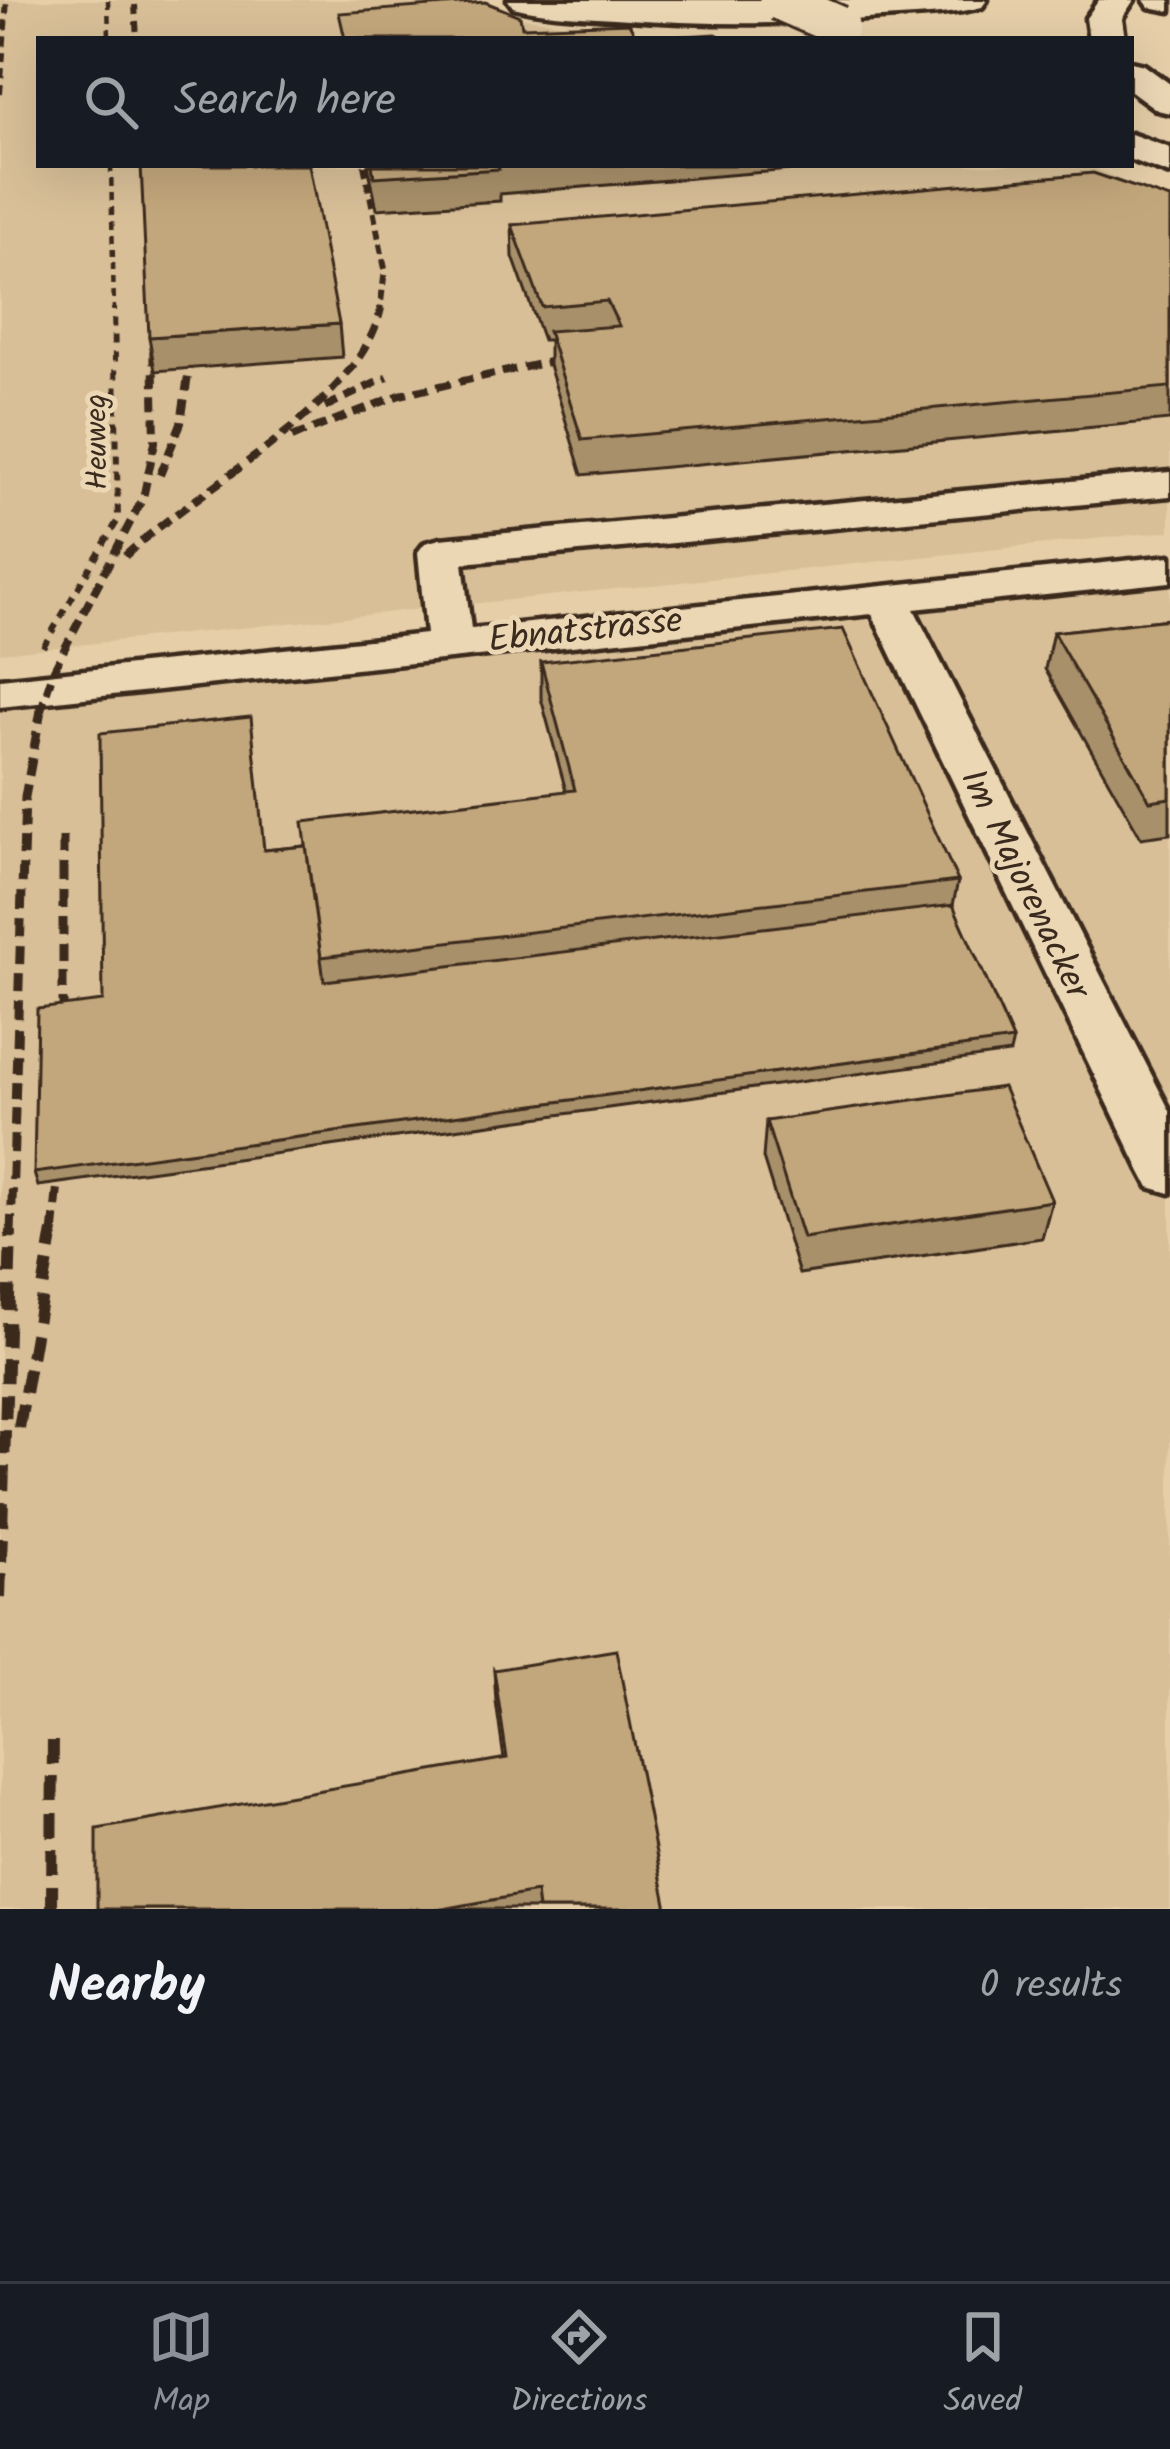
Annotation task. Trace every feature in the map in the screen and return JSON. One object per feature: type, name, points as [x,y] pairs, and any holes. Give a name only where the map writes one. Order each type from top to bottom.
[{"type":"main road","points":[[525,0],[781,13],[970,0]]},
{"type":"main road","points":[[779,0],[860,26]]},
{"type":"main road","points":[[1107,36],[1104,18],[1117,0]]},
{"type":"main road","points":[[1161,0],[1170,1]]},
{"type":"main road","points":[[1134,75],[1170,102]]},
{"type":"main road","points":[[1134,131],[1170,146]]},
{"type":"main road","points":[[1134,147],[1170,162]]},
{"type":"street","points":[[450,642],[440,552],[1170,484]]},
{"type":"street","name":"Ebnatstrasse","points":[[9,692],[1170,568]]},
{"type":"street","name":"Im Majorenacker","points":[[885,596],[1170,1170]]},
{"type":"path","points":[[108,0],[109,36]]},
{"type":"path","name":"Heuweg","points":[[9,692],[118,520],[111,168]]},
{"type":"shaded area","points":[[0,0],[408,0],[626,33],[694,36],[36,36],[36,168],[1094,168],[1170,202],[1170,531],[0,653]]},
{"type":"shaded area","points":[[1170,566],[1170,1909],[0,1909],[0,690]]},
{"type":"building","points":[[485,2],[520,16],[522,27],[629,23],[636,36],[344,36],[339,13]]},
{"type":"building","points":[[141,168],[310,168],[339,324],[149,337]]},
{"type":"building","points":[[372,168],[499,169],[374,177]]},
{"type":"building","points":[[1093,173],[1170,199],[1170,387],[582,440],[548,331],[619,326],[607,301],[542,307],[512,225]]},
{"type":"building","points":[[1170,619],[1170,798],[1150,801],[1053,632]]},
{"type":"building","points":[[843,629],[958,881],[321,957],[303,822],[575,790],[541,662]]},
{"type":"building","points":[[251,717],[264,850],[306,846],[324,981],[953,905],[1013,1040],[34,1173],[37,1009],[103,1001],[100,733]]},
{"type":"building","points":[[1003,1087],[1052,1201],[803,1238],[766,1121]]},
{"type":"building","points":[[616,1650],[667,1909],[538,1909],[536,1892],[443,1909],[97,1909],[97,1829],[507,1758],[494,1670]]},
{"type":"railway","points":[[0,94],[7,0]]},
{"type":"railway","points":[[135,5],[137,36]]},
{"type":"railway","points":[[365,168],[385,269],[380,310]]},
{"type":"railway","points":[[125,556],[310,412],[367,344],[380,310]]},
{"type":"railway","points":[[40,713],[54,669],[143,498],[155,442],[153,336]]},
{"type":"railway","points":[[292,437],[400,395],[580,355]]},
{"type":"railway","points":[[160,475],[181,423],[189,369]]},
{"type":"railway","points":[[325,407],[388,377]]},
{"type":"railway","points":[[11,1234],[25,797],[41,710]]},
{"type":"railway","points":[[63,837],[63,1020]]},
{"type":"railway","points":[[53,1234],[58,1183]]},
{"type":"railway","points":[[0,1598],[11,1231]]},
{"type":"railway","points":[[19,1428],[53,1231]]},
{"type":"railway","points":[[52,1909],[53,1730]]}]
